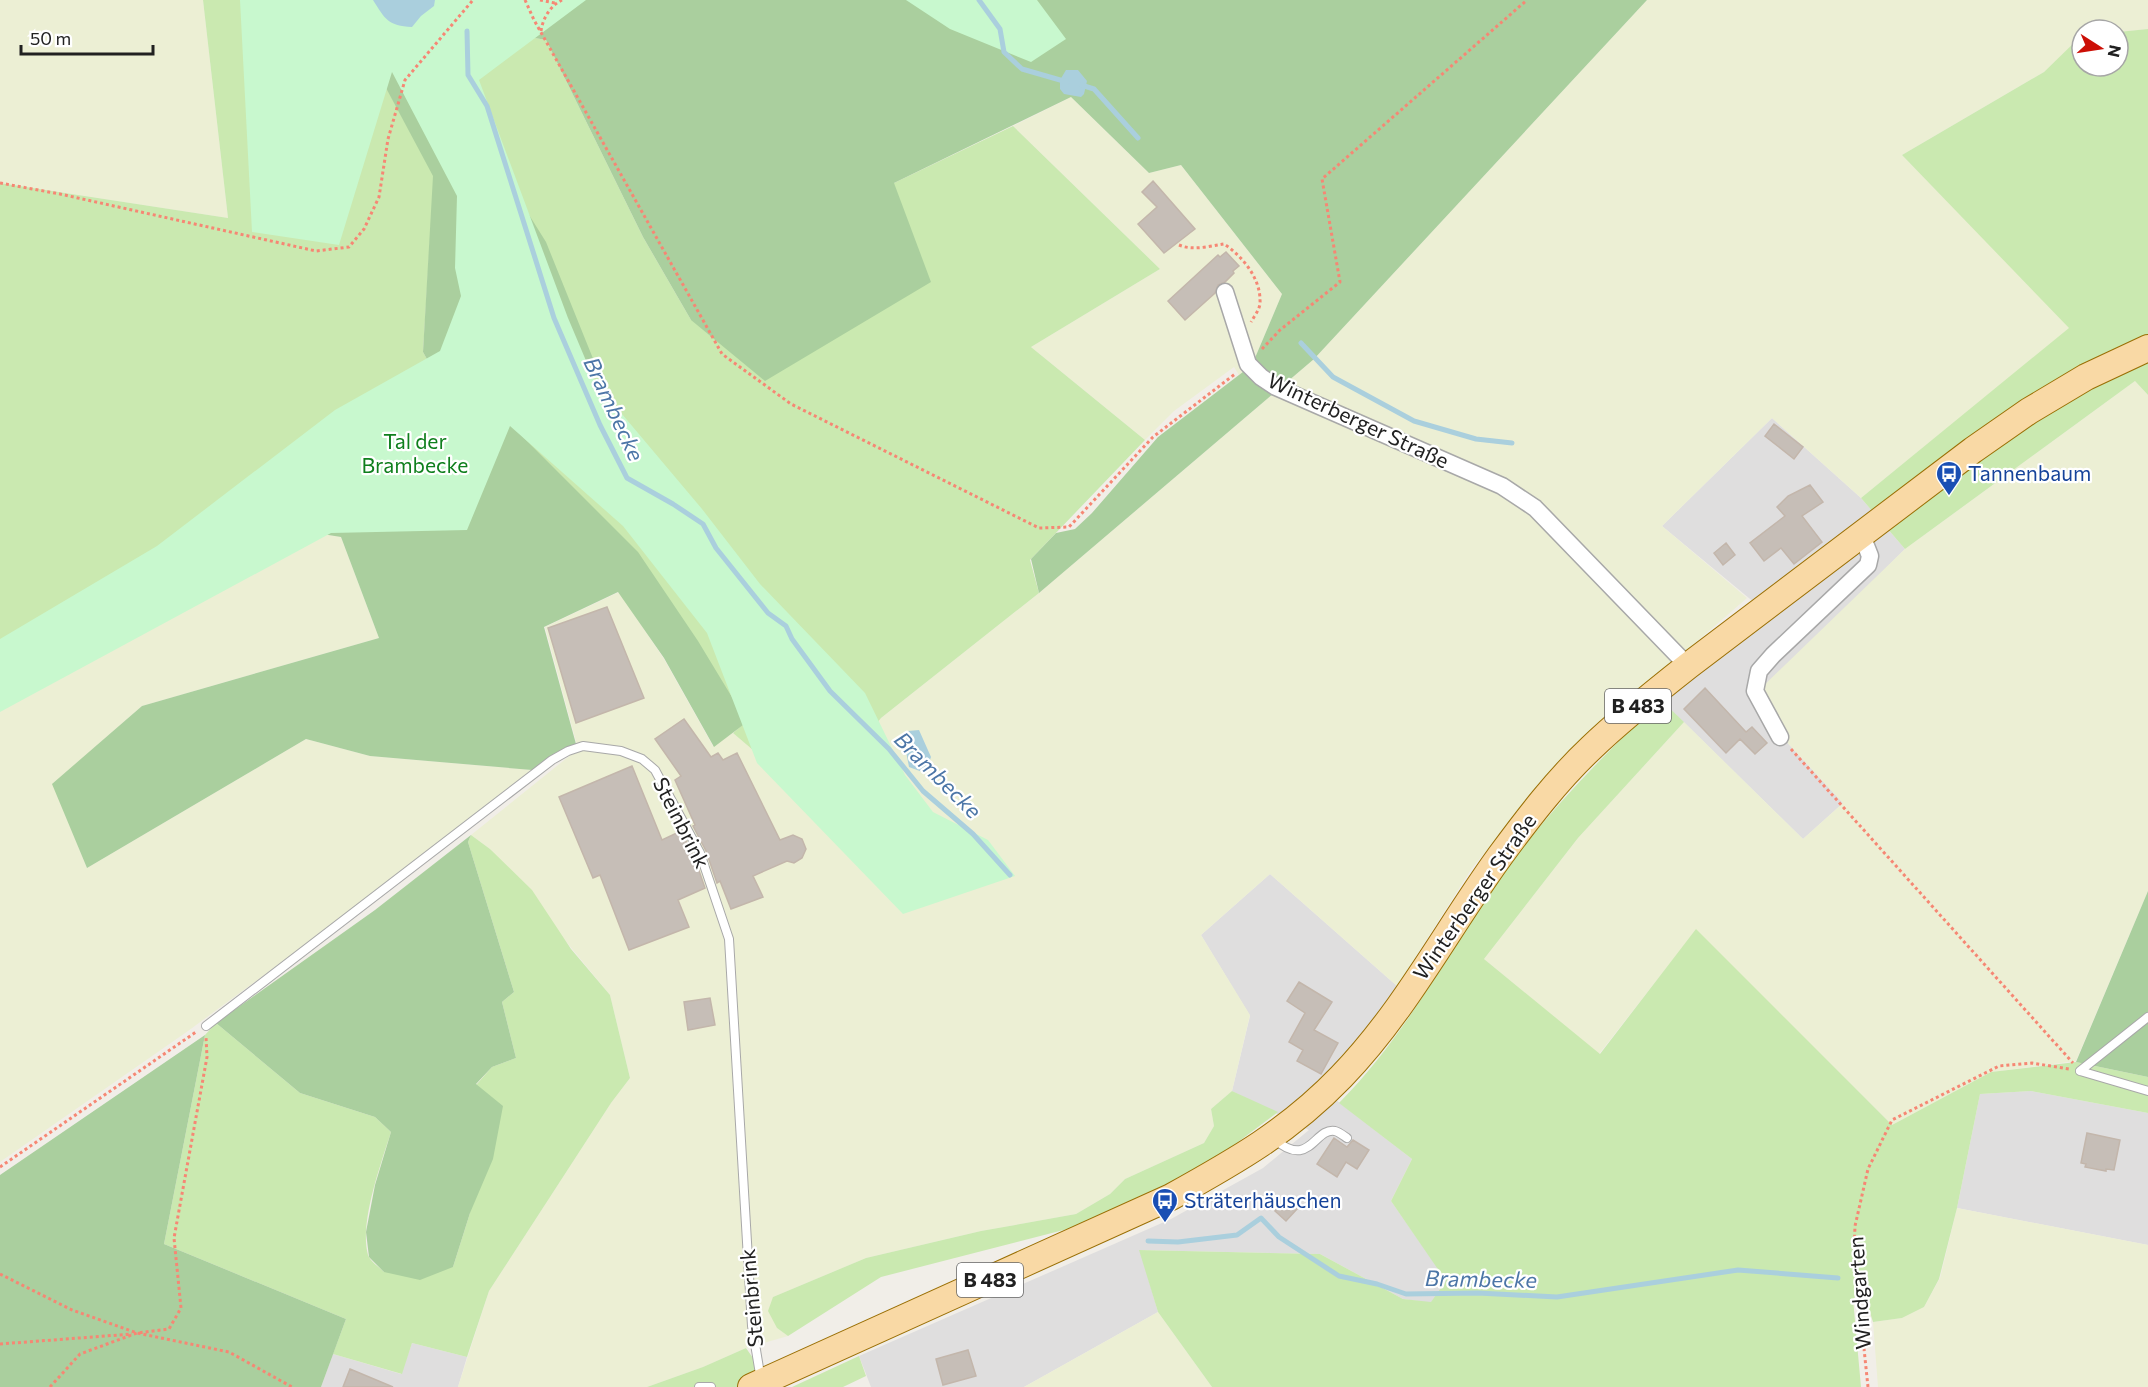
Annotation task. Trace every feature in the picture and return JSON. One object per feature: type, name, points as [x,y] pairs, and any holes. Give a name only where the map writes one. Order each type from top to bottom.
[{"type":"main road","name":"Winterberger Straße","points":[[1226,1167],[1273,1137],[1311,1106],[1341,1077],[1389,1021],[1499,857],[1567,773],[1599,741],[1688,666],[1972,450],[2029,411],[2086,377],[2148,348]]},
{"type":"main road","name":"Steinbrink","points":[[756,1385],[1132,1215],[1226,1167]]},
{"type":"street","name":"Winterberger Straße","points":[[1225,292],[1248,364],[1262,377],[1276,387],[1502,486],[1536,508],[1688,666]]},
{"type":"street","points":[[1780,736],[1755,691],[1759,671],[1868,565],[1870,556],[1861,533]]},
{"type":"lane","name":"Steinbrink","points":[[206,1026],[552,760],[568,751],[584,746],[621,751],[642,759],[655,770],[699,853],[729,939],[756,1385]]},
{"type":"lane","points":[[2080,1071],[2148,1017]]},
{"type":"lane","points":[[2080,1071],[2148,1091]]},
{"type":"lane","points":[[1273,1137],[1284,1147],[1297,1151],[1312,1145],[1327,1132],[1335,1131],[1347,1138]]},
{"type":"lane","points":[[699,1387],[711,1387]]},
{"type":"path","points":[[0,183],[107,204],[316,251],[350,247],[364,229],[380,197],[388,139],[405,80],[473,0]]},
{"type":"path","points":[[525,0],[722,354],[791,404],[1039,528],[1069,527],[1153,437],[1248,364],[1280,330],[1340,282],[1322,179],[1527,0]]},
{"type":"path","points":[[540,0],[555,3]]},
{"type":"path","points":[[541,32],[542,22],[555,3],[562,0]]},
{"type":"path","points":[[1780,736],[2080,1071]]},
{"type":"path","points":[[0,1167],[206,1026]]},
{"type":"path","points":[[0,1344],[169,1329],[181,1308],[174,1238],[207,1056],[206,1026]]},
{"type":"path","name":"Windgarten","points":[[1868,1387],[1854,1253],[1855,1226],[1869,1169],[1892,1120],[1999,1066],[2032,1063],[2080,1071]]},
{"type":"path","points":[[0,1274],[72,1310],[137,1333],[229,1352],[292,1387]]},
{"type":"path","points":[[50,1387],[80,1354],[137,1333]]},
{"type":"shaded area","points":[[1772,418],[1861,498],[1905,549],[1874,580],[1782,737],[1843,803],[1803,839],[1661,700],[1767,613],[1662,526]]},
{"type":"shaded area","name":"Sträterhäuschen","points":[[1270,874],[1397,986],[1398,993],[1327,1093],[1412,1159],[1391,1201],[1447,1281],[1431,1303],[1403,1299],[1320,1254],[1140,1250],[1158,1312],[1024,1387],[871,1387],[859,1356],[1171,1219],[1263,1168],[1309,1130],[1232,1091],[1250,1016],[1201,935]]},
{"type":"shaded area","points":[[2031,1091],[2148,1113],[2148,1245],[1957,1208],[1980,1094]]},
{"type":"shaded area","points":[[412,1343],[467,1357],[458,1387],[321,1387],[333,1354],[401,1374]]},
{"type":"green space","points":[[0,0],[203,0],[228,218],[0,183]]},
{"type":"green space","points":[[203,0],[339,0],[434,176],[423,352],[447,394],[0,655],[0,183],[228,218]]},
{"type":"green space","name":"Tal der Brambecke","points":[[240,0],[586,0],[479,80],[568,318],[595,382],[702,509],[760,584],[865,693],[905,775],[933,812],[988,840],[1015,876],[903,914],[757,763],[707,633],[623,526],[510,426],[467,530],[331,533],[0,712],[0,639],[157,546],[335,410],[440,351],[461,296],[455,268],[457,196],[392,72],[339,245],[252,232]]},
{"type":"green space","points":[[339,0],[1647,0],[1314,359],[1039,593],[1031,559],[1056,533],[1075,529],[1092,513],[1158,437],[1252,365],[1282,294],[1181,165],[1149,173],[1071,97],[894,183],[931,282],[765,381],[691,320],[643,237],[546,40],[458,24],[489,151],[546,242],[594,361],[453,367],[638,552],[698,641],[747,722],[714,747],[664,658],[618,592],[544,627],[576,744],[544,771],[370,756],[306,739],[87,868],[52,784],[142,706],[379,638],[341,537],[240,521],[447,395],[423,352],[433,176]]},
{"type":"green space","points":[[906,0],[1037,0],[1066,39],[1031,62],[950,29]]},
{"type":"green space","points":[[1647,0],[2148,0],[2148,29],[2130,31],[2130,18],[2070,18],[2070,47],[2044,72],[1902,155],[2070,328],[1861,498],[1772,418],[1662,526],[1747,598],[1567,754],[1472,868],[1397,986],[1270,874],[1201,935],[1250,1015],[1232,1091],[1211,1109],[1214,1126],[1204,1143],[1125,1179],[1110,1194],[1076,1214],[981,1231],[866,1258],[773,1297],[777,1328],[788,1336],[746,1348],[703,1367],[647,1387],[458,1387],[489,1291],[611,1103],[630,1078],[610,995],[490,849],[471,835],[578,749],[545,627],[619,592],[664,659],[713,746],[733,733],[815,803],[881,718],[1039,593],[1314,359]]},
{"type":"green space","points":[[458,23],[546,40],[643,237],[691,320],[894,183],[1013,126],[1160,269],[1031,347],[1145,440],[1030,560],[1039,593],[881,718],[815,803],[733,733],[746,722],[510,425],[452,368],[593,361],[489,151]]},
{"type":"green space","points":[[2148,29],[2148,395],[2135,381],[1905,549],[1861,498],[2069,328],[1902,155],[2044,72],[2070,47],[2070,78],[2130,78],[2130,31]]},
{"type":"green space","points":[[1071,97],[1149,173],[1181,165],[1282,294],[1252,365],[1239,375],[1234,367],[1174,411],[1145,440],[1031,347],[1160,269],[1013,126]]},
{"type":"green space","points":[[2135,381],[2148,395],[2148,891],[2076,1061],[1991,1072],[1892,1125],[1696,930],[1599,1054],[1484,959],[1578,838],[1684,722],[1803,839],[1843,803],[1782,737],[1758,691],[1905,549]]},
{"type":"green space","points":[[240,521],[341,537],[379,638],[142,706],[53,784],[87,868],[306,739],[370,756],[545,771],[188,1031],[0,1162],[0,681]]},
{"type":"green space","points":[[1661,700],[1684,722],[1578,838],[1484,959],[1600,1054],[1696,929],[1892,1125],[1991,1072],[2076,1062],[2148,1077],[2148,1113],[2031,1091],[1980,1094],[1957,1208],[1939,1279],[1924,1307],[1902,1318],[1873,1322],[1863,1290],[1853,1299],[1861,1387],[1212,1387],[1158,1312],[1139,1250],[1320,1254],[1403,1299],[1431,1302],[1446,1281],[1391,1201],[1412,1159],[1339,1103],[1364,1076],[1408,1019],[1487,897],[1525,844],[1581,780]]},
{"type":"green space","points":[[471,835],[490,849],[532,890],[571,949],[610,995],[630,1078],[611,1103],[489,1291],[467,1357],[412,1343],[402,1374],[333,1354],[346,1319],[164,1244],[205,1035],[216,1023],[300,1093],[375,1117],[391,1132],[377,1177],[366,1227],[368,1255],[373,1262],[384,1272],[453,1267],[470,1213],[476,1085],[492,1067],[516,1058],[502,1002],[514,992],[468,842]]},
{"type":"green space","points":[[471,835],[468,842],[514,992],[502,1002],[516,1058],[492,1067],[476,1084],[503,1106],[493,1159],[470,1213],[453,1267],[420,1280],[384,1272],[369,1257],[366,1232],[375,1185],[391,1132],[375,1117],[300,1093],[216,1023],[375,910]]},
{"type":"green space","points":[[2148,891],[2148,1077],[2076,1062]]},
{"type":"green space","points":[[205,1035],[164,1244],[346,1319],[321,1387],[0,1387],[0,1175]]},
{"type":"green space","points":[[1232,1091],[1278,1112],[1222,1154],[1145,1199],[1083,1225],[881,1277],[788,1336],[777,1328],[768,1311],[773,1297],[866,1258],[981,1231],[1076,1214],[1110,1194],[1125,1179],[1204,1143],[1214,1126],[1211,1109]]},
{"type":"green space","points":[[1957,1208],[2148,1245],[2148,1387],[1878,1387],[1873,1322],[1902,1318],[1924,1307],[1940,1278]]},
{"type":"green space","points":[[1158,1312],[1212,1387],[1024,1387]]},
{"type":"green space","points":[[746,1348],[773,1387],[647,1387],[703,1367]]},
{"type":"green space","points":[[859,1356],[866,1376],[843,1387],[792,1387]]},
{"type":"water","points":[[373,0],[435,0],[434,6],[412,27],[392,23]]},
{"type":"water","points":[[1066,70],[1078,70],[1087,81],[1081,97],[1064,94],[1060,89],[1060,80]]},
{"type":"water","points":[[919,730],[931,757],[925,773],[909,767],[905,746],[908,731]]},
{"type":"building","points":[[1153,181],[1195,229],[1164,253],[1138,224],[1157,207],[1142,192]]},
{"type":"building","points":[[1226,252],[1239,266],[1225,282],[1218,285],[1215,293],[1185,320],[1168,301],[1218,255],[1220,257]]},
{"type":"building","points":[[1774,424],[1803,447],[1794,459],[1765,436]]},
{"type":"building","points":[[1810,485],[1823,502],[1802,516],[1822,542],[1794,564],[1781,548],[1764,561],[1750,543],[1785,516],[1777,507],[1788,496]]},
{"type":"building","points":[[1726,543],[1735,555],[1723,565],[1714,553]]},
{"type":"building","points":[[607,607],[644,698],[576,723],[548,628]]},
{"type":"building","points":[[1705,688],[1746,732],[1752,727],[1767,743],[1755,754],[1740,739],[1726,753],[1684,709]]},
{"type":"building","points":[[684,719],[711,757],[718,753],[723,760],[737,753],[780,840],[793,835],[802,839],[806,849],[802,858],[794,863],[787,861],[753,876],[763,897],[731,909],[720,881],[717,883],[706,851],[693,826],[695,825],[675,780],[681,776],[655,739]]},
{"type":"building","points":[[632,766],[662,840],[681,831],[694,856],[705,888],[678,900],[689,927],[629,950],[600,875],[593,878],[559,797]]},
{"type":"building","points":[[1299,982],[1332,1002],[1314,1030],[1338,1043],[1321,1074],[1297,1061],[1303,1050],[1289,1042],[1305,1013],[1287,1001]]},
{"type":"building","points":[[710,998],[715,1025],[688,1030],[684,1002]]},
{"type":"building","points":[[2087,1133],[2120,1140],[2114,1170],[2106,1169],[2106,1171],[2085,1167],[2086,1164],[2081,1163]]},
{"type":"building","points":[[1334,1138],[1347,1147],[1353,1140],[1369,1150],[1357,1169],[1346,1162],[1337,1177],[1317,1164]]},
{"type":"building","points":[[1287,1199],[1297,1209],[1286,1221],[1275,1211]]},
{"type":"building","points":[[968,1350],[976,1376],[943,1385],[936,1359]]},
{"type":"building","points":[[350,1369],[393,1387],[343,1387]]},
{"type":"waterway","points":[[979,0],[1000,29],[1004,52],[1022,69],[1067,82]]},
{"type":"waterway","name":"Brambecke","points":[[467,31],[468,75],[487,106],[554,318],[600,425],[627,478],[703,524],[716,548],[768,613],[786,626],[792,639],[830,691],[889,749],[923,791],[973,834],[1010,875]]},
{"type":"waterway","points":[[1081,85],[1094,89],[1138,138]]},
{"type":"waterway","points":[[1301,343],[1333,377],[1414,421],[1476,439],[1512,443]]},
{"type":"waterway","name":"Brambecke","points":[[1148,1241],[1178,1242],[1237,1235],[1261,1218],[1279,1237],[1339,1276],[1377,1284],[1406,1294],[1478,1293],[1557,1297],[1738,1270],[1838,1278]]},
{"type":"place","name":"Tannenbaum","points":[[1949,497]]},
{"type":"place","name":"Sträterhäuschen","points":[[1165,1224]]}]
